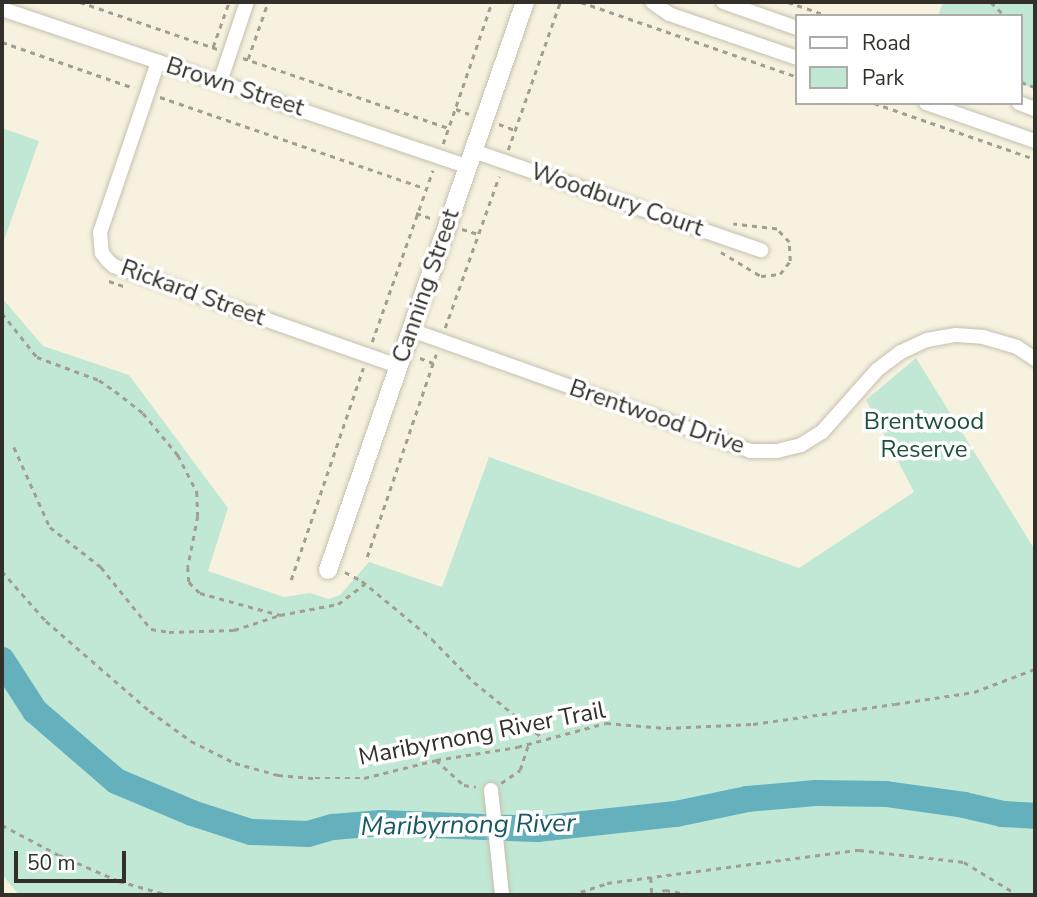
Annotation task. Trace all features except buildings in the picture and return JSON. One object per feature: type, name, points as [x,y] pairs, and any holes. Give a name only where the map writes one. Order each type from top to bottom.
[{"type":"street","points":[[220,82],[247,2]]},
{"type":"street","name":"Canning Street","points":[[328,570],[525,2]]},
{"type":"street","points":[[652,2],[669,14],[796,58]]},
{"type":"street","points":[[723,2],[796,27]]},
{"type":"street","name":"Brown Street","points":[[2,9],[439,156],[470,158]]},
{"type":"street","name":"Rickard Street","points":[[158,62],[100,232],[102,253],[108,261],[114,266],[399,365]]},
{"type":"street","points":[[932,105],[1035,141]]},
{"type":"street","name":"Woodbury Court","points":[[470,158],[505,161],[761,250]]},
{"type":"street","name":"Brentwood Drive","points":[[411,330],[750,451],[777,451],[801,445],[822,432],[877,370],[901,352],[927,340],[956,335],[983,337],[1017,347],[1035,359]]},
{"type":"street","points":[[491,790],[502,895]]},
{"type":"path","points":[[80,2],[449,128]]},
{"type":"path","points":[[213,47],[229,2]]},
{"type":"path","points":[[248,59],[268,2]]},
{"type":"path","points":[[290,580],[492,2]]},
{"type":"path","points":[[367,557],[440,340],[560,2]]},
{"type":"path","points":[[581,2],[796,77]]},
{"type":"path","points":[[788,2],[823,14]]},
{"type":"path","points":[[2,42],[425,188]]},
{"type":"path","points":[[880,105],[1035,159]]},
{"type":"path","points":[[101,276],[126,287]]},
{"type":"path","points":[[2,313],[37,357],[99,380],[115,391],[143,413],[178,455],[192,478],[199,506],[188,567],[189,582],[207,596],[280,615]]},
{"type":"path","points":[[367,355],[399,365],[433,363]]},
{"type":"path","points":[[367,355],[399,365]]},
{"type":"path","points":[[14,447],[50,527],[102,567],[151,629],[181,633],[244,629],[280,615],[344,602],[365,583]]},
{"type":"path","points":[[328,570],[350,573],[365,583],[432,639],[474,682],[543,737]]},
{"type":"path","name":"Maribyrnong River Trail","points":[[2,571],[46,621],[150,711],[191,741],[235,763],[278,775],[364,778],[436,760],[528,743],[606,723],[666,728],[753,724],[974,692],[1035,669]]},
{"type":"path","points":[[436,760],[464,785],[491,790],[520,770],[528,743]]},
{"type":"path","points":[[2,825],[59,855],[120,881],[168,895]]},
{"type":"path","points":[[570,895],[607,883],[859,850],[964,862],[1018,895]]},
{"type":"path","points":[[651,877],[653,895],[665,890],[693,895]]},
{"type":"green space","points":[[943,2],[1035,2],[1035,89],[1023,85],[1023,14],[939,14]]},
{"type":"green space","points":[[2,128],[39,141],[2,246]]},
{"type":"green space","name":"Brentwood Reserve","points":[[2,298],[43,346],[129,375],[228,508],[208,571],[284,597],[310,593],[329,599],[340,595],[369,562],[442,587],[489,457],[799,568],[914,492],[866,400],[916,358],[1035,550],[1035,895],[19,895],[2,874]]},
{"type":"waterway","name":"Maribyrnong River","points":[[2,660],[35,711],[116,781],[192,813],[251,832],[308,834],[333,827],[381,823],[537,829],[676,814],[747,799],[816,793],[886,794],[964,805],[1002,814],[1035,816]]}]
